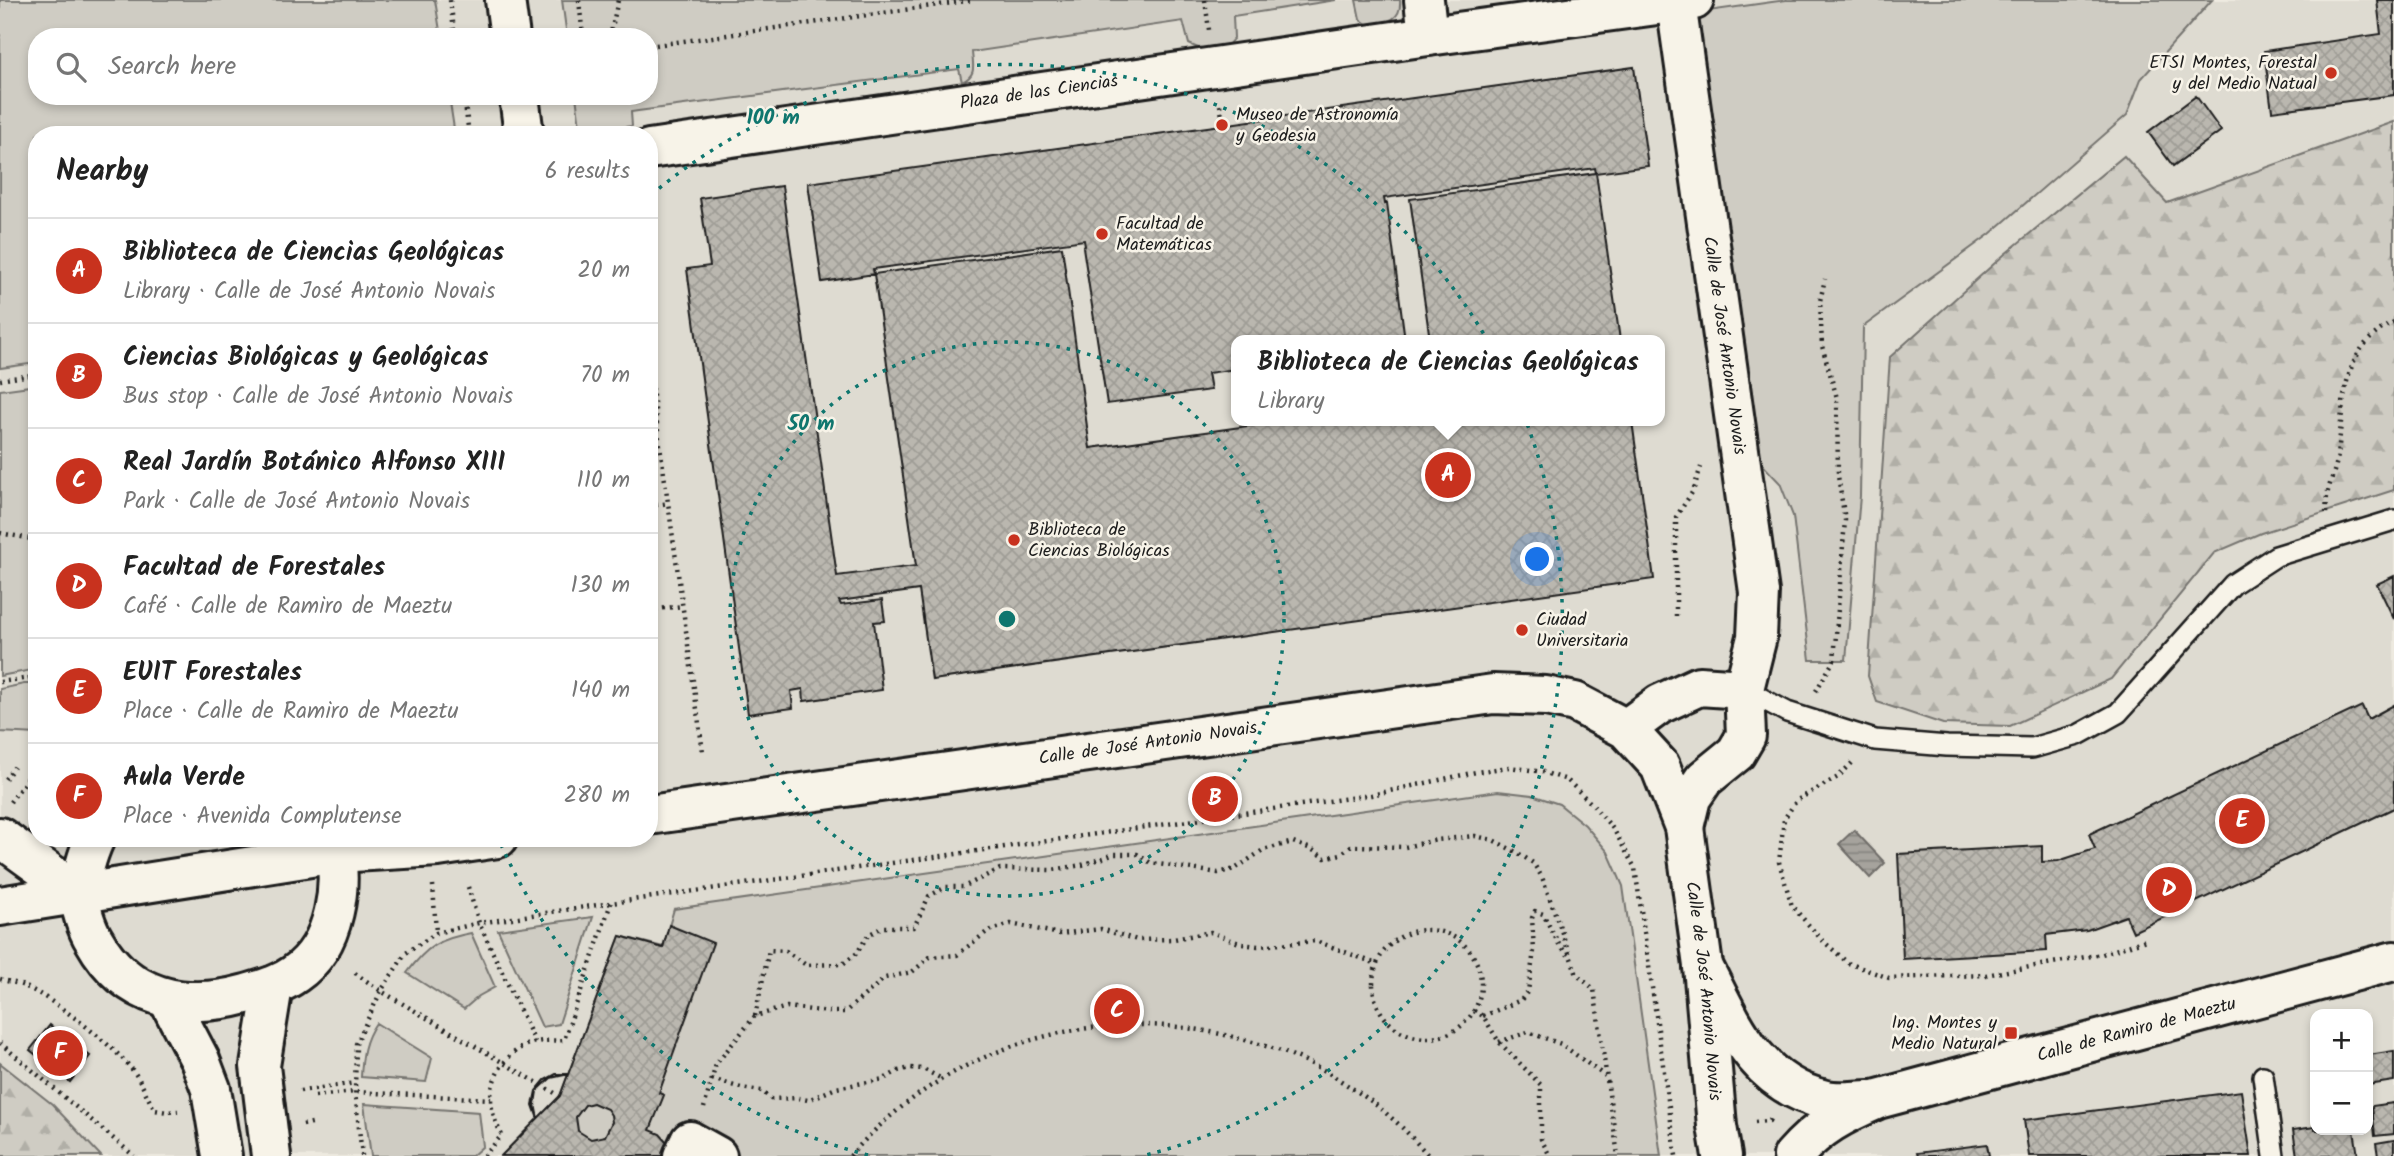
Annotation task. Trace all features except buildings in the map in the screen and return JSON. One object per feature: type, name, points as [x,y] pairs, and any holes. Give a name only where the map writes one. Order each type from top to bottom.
[{"type":"street","points":[[505,0],[509,28]]},
{"type":"street","name":"Plaza de las Ciencias","points":[[658,147],[1426,18],[1685,1]]},
{"type":"street","name":"Calle de José Antonio Novais","points":[[1684,827],[1692,798],[1704,779],[1736,753],[1746,736],[1744,689],[1757,636],[1759,592],[1685,1]]},
{"type":"street","points":[[520,105],[523,126]]},
{"type":"street","points":[[1626,729],[1660,704],[1699,686],[1744,689]]},
{"type":"street","name":"Calle de José Antonio Novais","points":[[658,809],[1493,694],[1546,696],[1576,702],[1626,729],[1660,766],[1684,827],[1703,966],[1717,1126],[1723,1156]]},
{"type":"street","points":[[0,837],[79,895]]},
{"type":"street","points":[[91,847],[79,895],[89,932],[105,960],[124,979],[141,989],[168,999],[192,1002],[229,999],[273,986],[296,974],[316,953],[328,932],[337,887],[340,847]]},
{"type":"street","points":[[0,906],[79,895],[320,847]]},
{"type":"street","name":"Calle de Ramiro de Maeztu","points":[[1793,1156],[1806,1141],[1838,1116],[1878,1100],[2394,961]]},
{"type":"street","name":"Calle de Ramiro de Maeztu","points":[[1703,966],[1736,1032],[1755,1058],[1784,1084],[1827,1101],[1878,1100]]},
{"type":"street","points":[[271,1156],[260,1066],[273,986]]},
{"type":"street","points":[[168,999],[200,1059],[212,1089],[222,1156]]},
{"type":"street","points":[[683,1156],[690,1141],[717,1156]]},
{"type":"lane","points":[[1744,689],[1787,712],[1875,740],[1947,746],[2032,748],[2078,735],[2118,713],[2234,584],[2276,556],[2394,520]]},
{"type":"lane","points":[[2263,1076],[2274,1156]]},
{"type":"path","points":[[450,0],[454,28]]},
{"type":"path","points":[[579,0],[582,28]]},
{"type":"path","points":[[612,28],[618,0]]},
{"type":"path","points":[[658,45],[974,0]]},
{"type":"path","points":[[1205,0],[1210,38]]},
{"type":"path","points":[[465,105],[468,126]]},
{"type":"path","points":[[1801,716],[1834,660],[1845,520],[1838,476],[1837,398],[1822,346],[1820,301],[1825,279]]},
{"type":"path","points":[[2328,540],[2327,493],[2338,456],[2341,405],[2347,379],[2357,354],[2394,322]]},
{"type":"path","points":[[0,380],[28,375]]},
{"type":"path","points":[[658,431],[703,751]]},
{"type":"path","points":[[1675,616],[1676,517],[1693,491],[1705,455]]},
{"type":"path","points":[[658,505],[668,503]]},
{"type":"path","points":[[0,533],[28,538]]},
{"type":"path","points":[[658,609],[683,606]]},
{"type":"path","points":[[0,682],[28,678]]},
{"type":"path","points":[[1855,760],[1838,777],[1797,800],[1784,819],[1779,862],[1793,906],[1822,940],[1848,963],[1889,978],[1986,975],[2102,954],[2149,939]]},
{"type":"path","points":[[362,1156],[355,1092],[356,1044],[381,991],[406,953],[436,933],[479,923],[611,903],[1371,795],[1509,767],[1543,772],[1567,780],[1614,830],[1635,868],[1676,1156]]},
{"type":"path","points":[[5,779],[14,768]]},
{"type":"path","points":[[20,787],[28,777]]},
{"type":"path","points":[[703,1110],[716,1064],[755,1016],[769,950],[786,951],[806,965],[843,964],[857,953],[868,935],[883,927],[914,927],[929,896],[946,887],[964,887],[1000,869],[1052,870],[1082,865],[1115,853],[1137,853],[1151,863],[1218,873],[1235,869],[1263,850],[1293,842],[1311,849],[1325,859],[1341,854],[1351,846],[1405,847],[1436,840],[1475,836],[1493,840],[1533,863],[1542,877],[1577,975],[1594,989],[1618,1156]]},
{"type":"path","points":[[431,874],[436,933]]},
{"type":"path","points":[[468,887],[479,923],[535,1042]]},
{"type":"path","points":[[484,1156],[502,1135],[495,1122],[491,1099],[493,1083],[504,1063],[515,1052],[535,1042],[564,1040],[611,903]]},
{"type":"path","points":[[1483,1016],[1521,1000],[1528,991],[1534,951],[1532,918],[1535,911],[1543,914],[1560,946],[1571,958]]},
{"type":"path","points":[[755,1016],[787,1007],[845,1012],[885,978],[912,972],[930,957],[957,955],[988,931],[1011,924],[1060,934],[1101,929],[1137,940],[1174,939],[1212,932],[1241,944],[1258,946],[1316,942],[1377,964]]},
{"type":"path","points":[[1434,930],[1452,935],[1467,946],[1477,962],[1482,980],[1480,999],[1475,1011],[1458,1028],[1442,1036],[1408,1034],[1393,1026],[1382,1013],[1375,998],[1377,964],[1398,938],[1416,931],[1434,930]]},
{"type":"path","points":[[355,973],[381,991],[561,1096]]},
{"type":"path","points":[[0,979],[25,986],[50,1000],[121,1055],[145,1088],[149,1102],[155,1110],[167,1112],[189,1109]]},
{"type":"path","points":[[1475,1011],[1483,1016],[1499,1042],[1541,1085],[1541,1139],[1550,1156]]},
{"type":"path","points":[[850,1156],[874,1128],[929,1085],[991,1053],[1058,1032],[1128,1023],[1198,1028],[1266,1045],[1330,1074],[1387,1114],[1429,1156]]},
{"type":"path","points":[[1499,1042],[1528,1032],[1561,1044],[1606,1076]]},
{"type":"path","points":[[0,1043],[134,1156]]},
{"type":"path","points":[[712,1079],[761,1091],[771,1099],[808,1100],[836,1088],[884,1079],[910,1068],[923,1069],[942,1079]]},
{"type":"path","points":[[292,1092],[355,1083]]},
{"type":"path","points":[[315,1096],[355,1092],[491,1099]]},
{"type":"shaded area","name":"Ciudad Universitaria","points":[[0,0],[2394,0],[2394,1156],[0,1156]]},
{"type":"shaded area","points":[[1854,830],[1885,863],[1870,878],[1839,844]]},
{"type":"green space","points":[[0,0],[435,0],[440,28],[28,28],[28,105],[450,105],[454,126],[28,126],[28,364],[0,368]]},
{"type":"green space","points":[[562,0],[1336,0],[1233,16],[1234,38],[1219,50],[1202,49],[1189,44],[1183,21],[972,52],[972,73],[962,82],[959,69],[638,111],[631,112],[632,126],[580,126],[577,105],[658,105],[658,28],[566,28]]},
{"type":"green space","points":[[1356,0],[1400,0],[1400,7],[1391,20],[1368,25],[1360,19]]},
{"type":"green space","points":[[1786,0],[2212,0],[2141,79],[2127,115],[1990,234],[1863,327],[1860,496],[1846,660],[1810,660],[1793,516],[1780,483],[1761,463],[1694,13]]},
{"type":"green space","points":[[2394,122],[2394,490],[2261,533],[2214,553],[2111,679],[2010,726],[1943,724],[1877,702],[1868,676],[1890,357],[2005,254],[2124,156],[2167,203]]},
{"type":"green space","points":[[28,386],[28,671],[0,676],[0,390]]},
{"type":"green space","points":[[28,684],[28,734],[0,732],[0,689]]},
{"type":"green space","points":[[1498,791],[1532,795],[1559,804],[1585,825],[1608,852],[1623,886],[1661,1156],[501,1156],[560,1096],[620,936],[663,947],[674,909]]},
{"type":"green space","points":[[593,917],[559,1024],[542,1027],[498,930]]},
{"type":"green space","points":[[471,933],[495,987],[464,1009],[407,973],[434,945]]},
{"type":"green space","points":[[376,1023],[432,1058],[426,1082],[361,1077],[364,1049]]},
{"type":"green space","points":[[0,1063],[52,1104],[101,1156],[0,1156]]},
{"type":"green space","points":[[364,1104],[479,1112],[483,1146],[472,1156],[371,1156]]},
{"type":"place","name":"ETSI Montes, Forestal y del Medio Natual","points":[[2331,73]]},
{"type":"place","name":"Museo de Astronomía y Geodesia","points":[[1222,125]]},
{"type":"place","name":"Facultad de Matemáticas","points":[[1102,234]]},
{"type":"place","name":"Biblioteca de Ciencias Geológicas","points":[[1448,475]]},
{"type":"place","name":"Biblioteca de Ciencias Biológicas","points":[[1014,540]]},
{"type":"place","name":"Ciudad Universitaria","points":[[1522,630]]},
{"type":"place","name":"Ciencias Biológicas y Geológicas","points":[[1215,799]]},
{"type":"place","name":"EUIT Forestales","points":[[2242,821]]},
{"type":"place","name":"Facultad de Forestales","points":[[2169,890]]},
{"type":"place","name":"Real Jardín Botánico Alfonso XIII","points":[[1117,1011]]},
{"type":"place","name":"Ing. Montes y Medio Natural","points":[[2011,1033]]},
{"type":"place","name":"Aula Verde","points":[[60,1053]]}]
